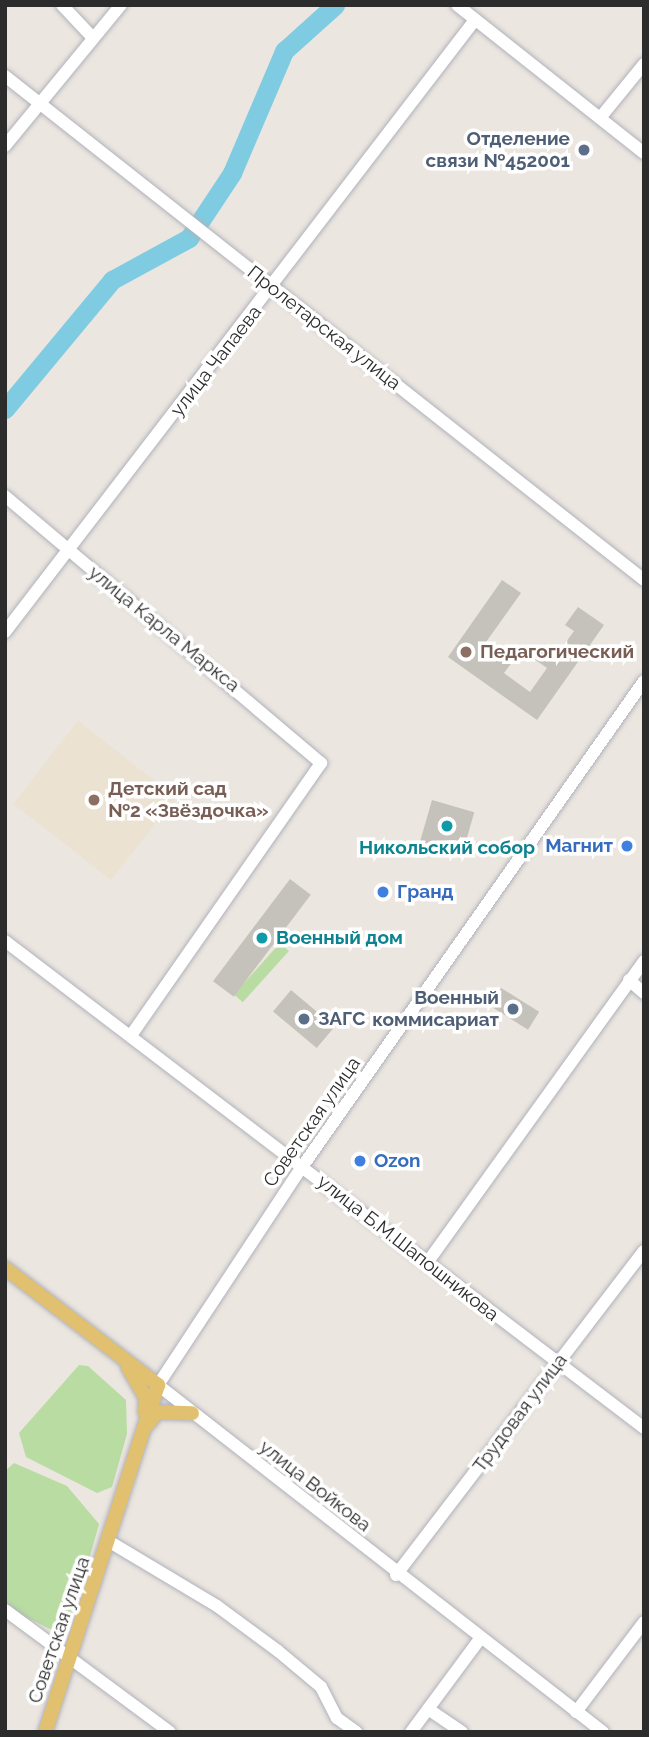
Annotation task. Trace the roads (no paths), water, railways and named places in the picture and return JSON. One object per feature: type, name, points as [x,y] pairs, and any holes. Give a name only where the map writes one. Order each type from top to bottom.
[{"type":"main road","name":"улица Войкова","points":[[5,1268],[158,1385]]},
{"type":"main road","points":[[121,1357],[146,1398],[144,1431]]},
{"type":"main road","name":"Советская улица","points":[[45,1732],[110,1542],[158,1385]]},
{"type":"main road","points":[[144,1431],[157,1412],[192,1413]]},
{"type":"street","points":[[62,5],[92,37]]},
{"type":"street","points":[[5,146],[38,102],[121,5]]},
{"type":"street","points":[[457,5],[644,153]]},
{"type":"street","name":"улица Чапаева","points":[[5,632],[272,288],[475,20]]},
{"type":"street","points":[[600,118],[644,64]]},
{"type":"street","name":"Пролетарская улица","points":[[5,76],[644,580]]},
{"type":"street","name":"улица Карла Маркса","points":[[5,496],[321,763],[131,1035]]},
{"type":"street","name":"Советская улица","points":[[158,1385],[302,1167],[644,681]]},
{"type":"street","name":"улица Б.М.Шапошникова","points":[[5,941],[131,1035],[556,1364],[644,1428]]},
{"type":"street","points":[[427,1263],[644,961]]},
{"type":"street","points":[[629,980],[644,993]]},
{"type":"street","name":"Трудовая улица","points":[[396,1575],[644,1251]]},
{"type":"street","name":"улица Войкова","points":[[158,1385],[479,1640],[603,1732]]},
{"type":"street","name":"Советская улица","points":[[110,1542],[217,1606],[278,1651],[321,1687],[337,1718],[356,1732]]},
{"type":"street","points":[[5,1610],[71,1654],[170,1732]]},
{"type":"street","points":[[576,1712],[644,1622]]},
{"type":"street","points":[[411,1732],[479,1640]]},
{"type":"street","points":[[428,1709],[462,1732]]},
{"type":"waterway","points":[[5,409],[112,280],[189,238],[232,173],[284,51],[335,5]]},
{"type":"place","name":"Отделение связи №452001","points":[[584,150]]},
{"type":"place","name":"Педагогический","points":[[466,652]]},
{"type":"place","name":"Детский сад №2 «Звёздочка»","points":[[94,800]]},
{"type":"place","name":"Никольский собор","points":[[447,826]]},
{"type":"place","name":"Магнит","points":[[627,846]]},
{"type":"place","name":"Гранд","points":[[383,892]]},
{"type":"place","name":"Военный дом","points":[[262,938]]},
{"type":"place","name":"Военный коммисариат","points":[[513,1009]]},
{"type":"place","name":"ЗАГС","points":[[304,1019]]},
{"type":"place","name":"Ozon","points":[[360,1161]]}]
